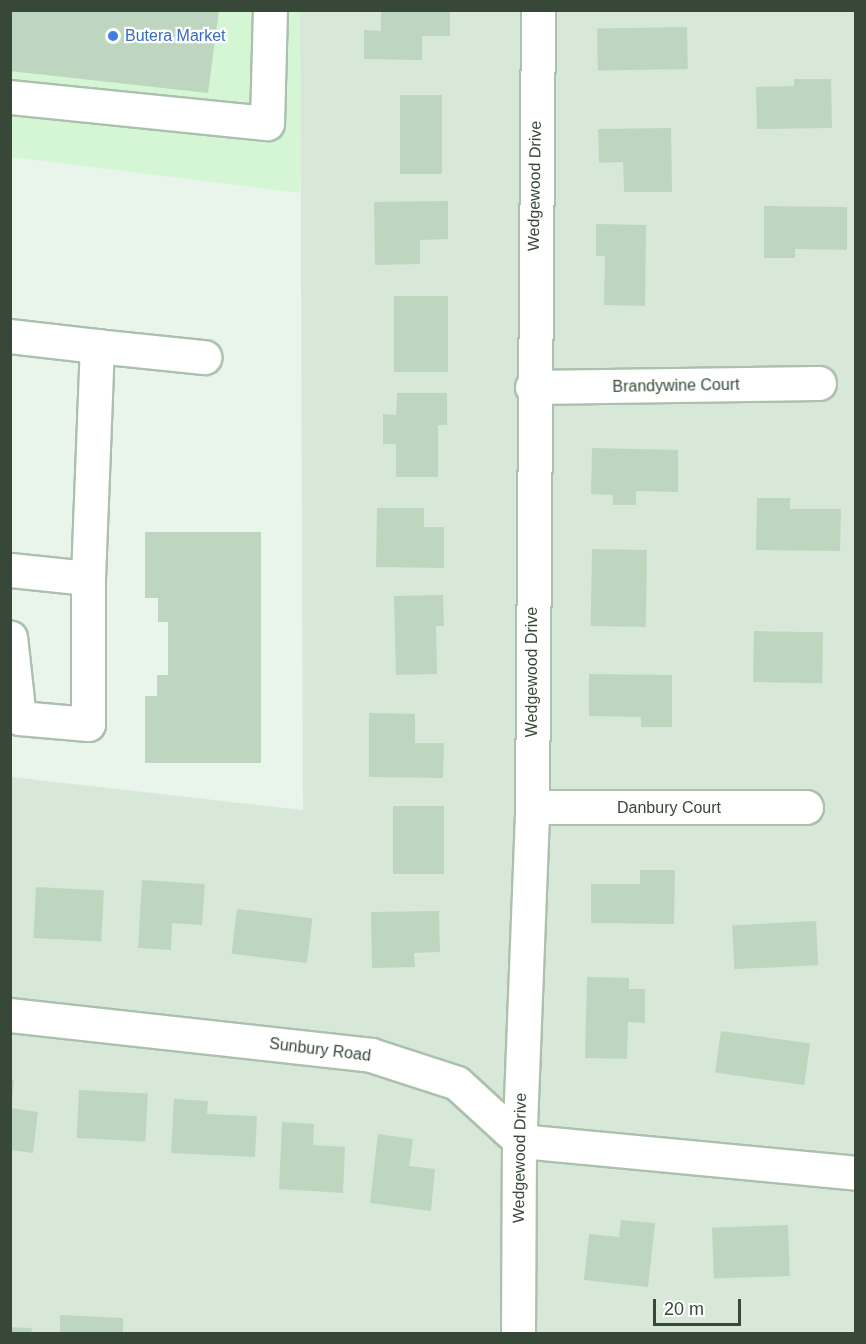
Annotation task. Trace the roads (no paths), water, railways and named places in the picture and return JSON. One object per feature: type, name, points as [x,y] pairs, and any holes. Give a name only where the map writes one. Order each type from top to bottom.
[{"type":"street","points":[[10,97],[267,123],[270,10]]},
{"type":"street","name":"Wedgewood Drive","points":[[518,1334],[520,1141],[532,807],[532,387],[538,10]]},
{"type":"street","points":[[10,336],[204,357]]},
{"type":"street","points":[[10,637],[19,718],[88,724],[88,578],[97,346]]},
{"type":"street","name":"Brandywine Court","points":[[532,387],[819,383]]},
{"type":"street","points":[[10,570],[88,578]]},
{"type":"street","name":"Danbury Court","points":[[532,807],[806,807]]},
{"type":"street","name":"Sunbury Road","points":[[10,1015],[371,1055],[458,1083],[520,1141]]},
{"type":"street","points":[[520,1141],[855,1173]]},
{"type":"place","name":"Butera Market","points":[[113,36]]}]
